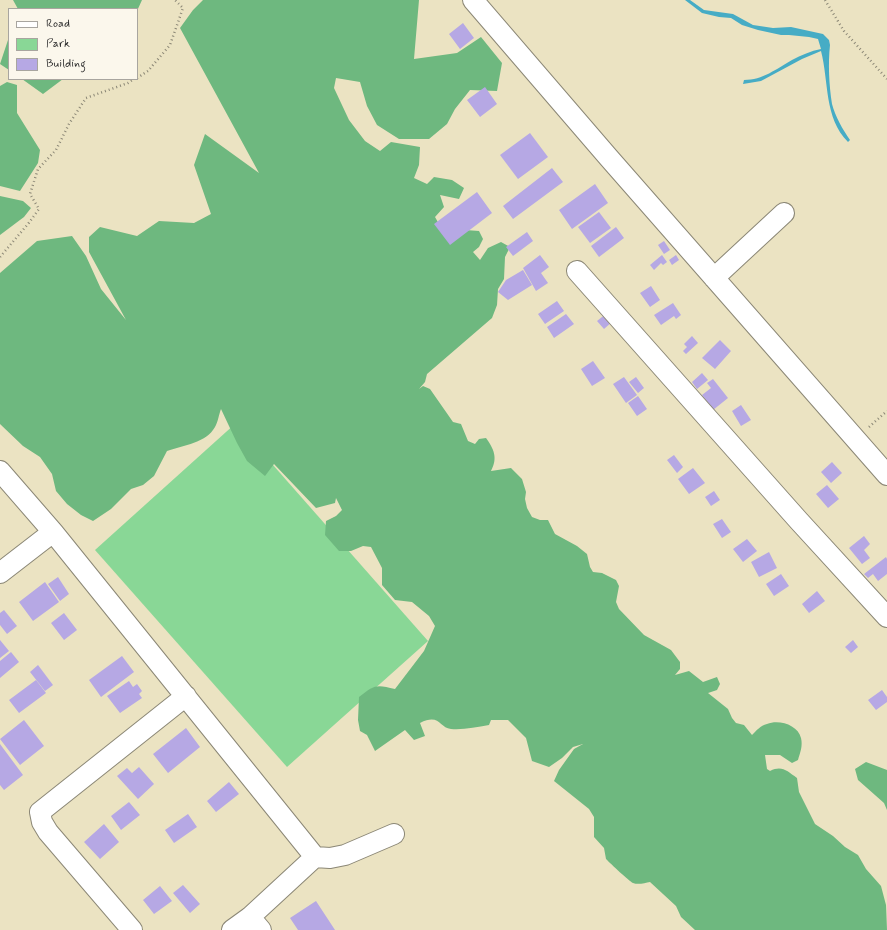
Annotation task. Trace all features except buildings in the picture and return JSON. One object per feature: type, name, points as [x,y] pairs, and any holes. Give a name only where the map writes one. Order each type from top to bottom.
[{"type":"street","points":[[473,0],[887,475]]},
{"type":"street","points":[[714,278],[784,213]]},
{"type":"street","points":[[577,271],[794,515],[887,617]]},
{"type":"street","points":[[0,471],[53,532],[315,857],[330,858],[345,855],[394,834]]},
{"type":"street","points":[[0,573],[53,532]]},
{"type":"street","points":[[132,930],[48,832],[42,822],[40,812],[186,696]]},
{"type":"street","points":[[232,930],[255,924],[315,857]]},
{"type":"path","points":[[138,77],[148,71],[170,45],[183,8],[175,0]]},
{"type":"path","points":[[825,0],[844,30],[887,79]]},
{"type":"path","points":[[0,257],[39,209],[30,194],[38,169],[56,150],[69,124],[86,98],[133,80]]},
{"type":"green space","points":[[13,0],[142,0],[138,9],[17,8]]},
{"type":"green space","points":[[203,0],[419,0],[414,59],[457,53],[481,37],[502,63],[497,91],[470,90],[455,109],[447,124],[429,139],[399,139],[377,125],[367,106],[360,82],[336,78],[334,88],[349,120],[365,141],[380,151],[391,142],[420,147],[419,165],[414,178],[427,184],[434,177],[452,180],[464,188],[459,199],[440,195],[444,207],[435,217],[447,238],[465,230],[479,231],[483,239],[479,247],[473,252],[480,260],[488,248],[501,242],[510,247],[505,257],[504,279],[498,289],[497,305],[492,318],[427,374],[425,382],[419,389],[423,386],[430,389],[453,422],[461,424],[468,441],[475,444],[479,439],[486,438],[491,446],[495,458],[491,471],[511,468],[522,479],[526,492],[525,499],[527,508],[532,517],[540,520],[548,520],[555,534],[577,546],[587,554],[590,567],[593,572],[602,573],[616,580],[619,586],[616,602],[619,609],[644,635],[671,650],[680,662],[680,669],[675,675],[689,671],[703,682],[717,677],[720,684],[717,690],[708,693],[728,709],[736,723],[744,725],[752,735],[760,727],[777,722],[787,724],[799,733],[802,744],[798,760],[792,763],[780,755],[765,755],[767,769],[770,771],[774,769],[781,769],[797,778],[799,792],[815,824],[858,855],[866,869],[881,886],[886,905],[887,930],[695,930],[681,917],[676,906],[650,882],[639,884],[633,883],[606,859],[604,848],[594,837],[594,817],[589,809],[554,781],[559,770],[574,749],[583,744],[573,747],[562,758],[549,767],[532,761],[526,738],[508,720],[491,720],[489,725],[451,729],[435,720],[427,720],[420,723],[425,736],[414,740],[405,730],[375,751],[367,735],[360,731],[358,720],[359,697],[368,690],[379,686],[395,689],[424,651],[435,626],[429,616],[412,602],[395,600],[382,585],[382,568],[371,547],[363,546],[351,551],[339,551],[325,535],[326,521],[336,516],[342,510],[336,498],[335,503],[316,508],[274,464],[265,476],[247,461],[221,409],[216,425],[206,437],[194,443],[167,451],[154,476],[143,485],[131,489],[111,509],[93,521],[81,515],[67,504],[56,491],[52,474],[40,457],[23,446],[0,424],[0,273],[37,241],[72,236],[86,256],[101,289],[126,320],[89,252],[89,237],[100,227],[137,236],[159,221],[194,223],[211,214],[194,165],[205,134],[259,173],[180,28],[193,10]]},
{"type":"green space","points":[[8,40],[8,69],[0,64]]},
{"type":"green space","points":[[23,80],[62,80],[43,94]]},
{"type":"green space","points":[[7,82],[17,85],[17,113],[40,150],[38,163],[20,191],[0,186],[0,86]]},
{"type":"green space","points":[[0,196],[23,201],[31,208],[24,217],[0,235]]},
{"type":"green space","points":[[236,423],[428,641],[287,767],[95,550]]},
{"type":"green space","points":[[866,762],[887,770],[887,810],[884,803],[858,780],[855,769]]},
{"type":"water","points":[[685,0],[690,0],[704,10],[733,14],[753,25],[773,28],[791,27],[823,34],[829,40],[830,45],[829,74],[832,104],[840,123],[850,140],[848,142],[840,132],[831,111],[821,51],[802,59],[761,81],[743,84],[744,80],[751,80],[763,76],[799,56],[821,49],[818,39],[781,35],[758,30],[742,25],[731,18],[702,13]]}]
